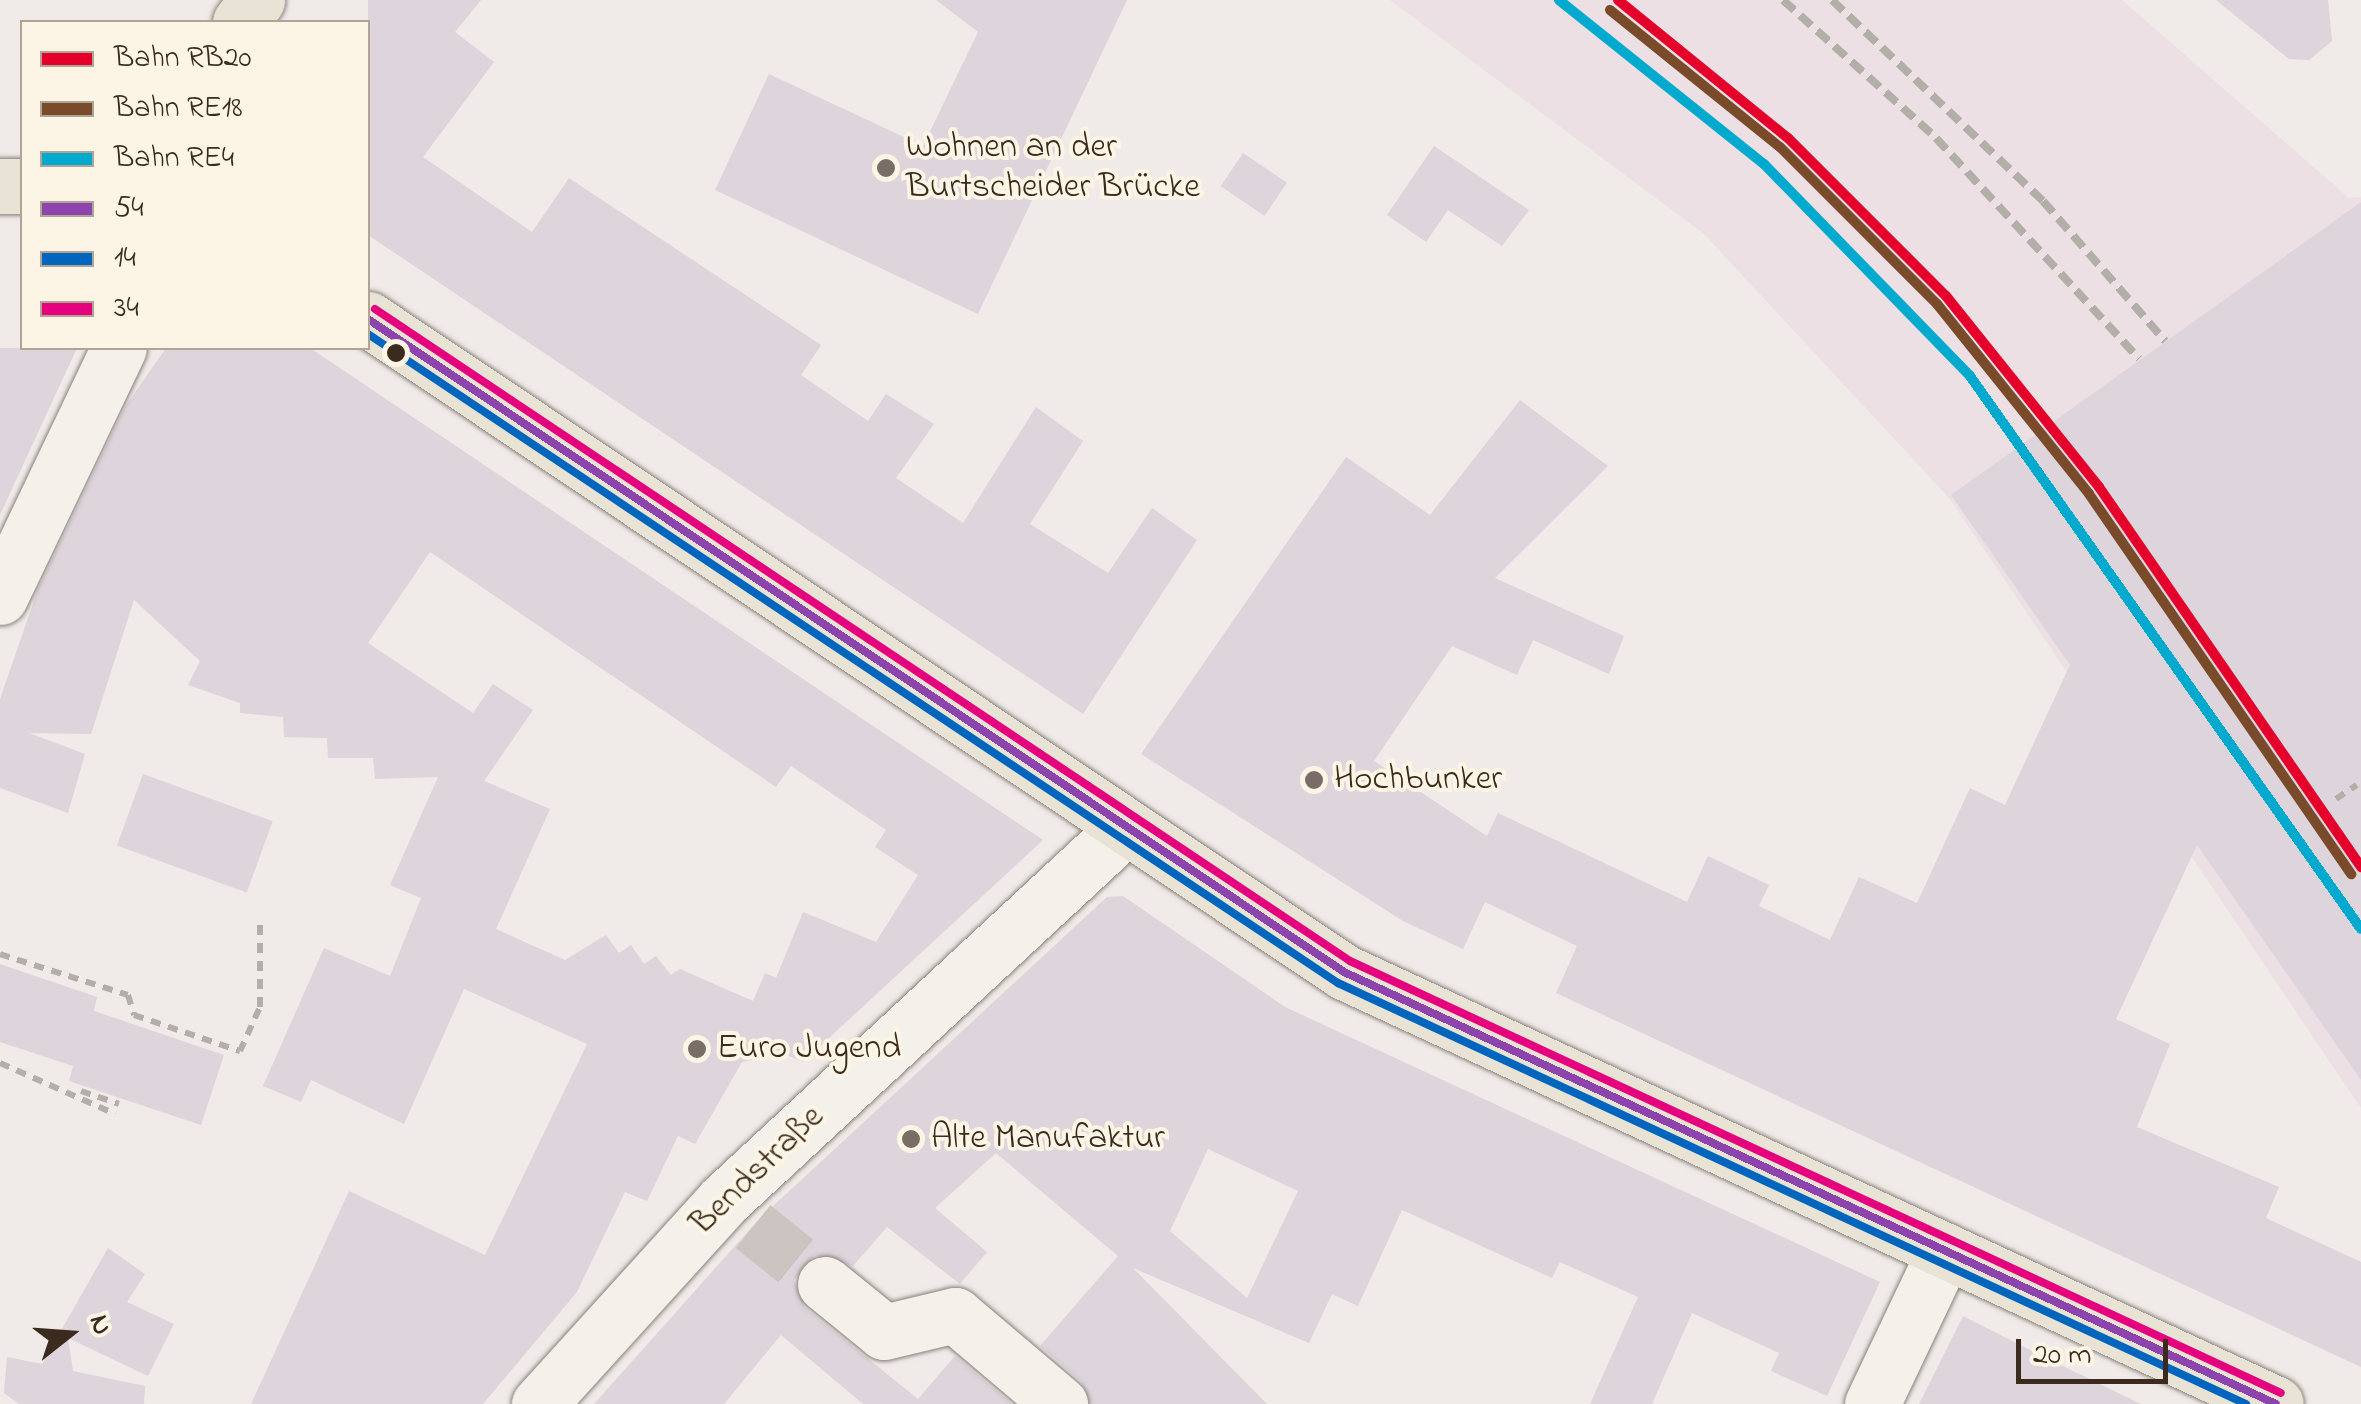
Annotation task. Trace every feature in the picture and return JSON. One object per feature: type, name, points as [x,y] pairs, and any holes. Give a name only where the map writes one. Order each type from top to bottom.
[{"type":"main road","points":[[242,20],[257,0]]},
{"type":"main road","points":[[370,320],[1123,830],[1344,972],[2276,1404]]},
{"type":"street","points":[[0,597],[118,350]]},
{"type":"street","name":"Bendstraße","points":[[539,1404],[739,1213],[1123,830]]},
{"type":"street","points":[[1872,1404],[1945,1250]]},
{"type":"street","points":[[825,1284],[884,1332],[955,1315],[1060,1404]]},
{"type":"path","points":[[2336,799],[2357,785]]},
{"type":"path","points":[[0,954],[128,995],[134,1015],[240,1051],[260,1008],[260,922]]},
{"type":"path","points":[[0,1063],[119,1104]]},
{"type":"path","points":[[80,1091],[115,1114]]},
{"type":"shaded area","points":[[1390,0],[2122,0],[2349,198],[2361,197],[2361,1108],[1950,499],[1704,234]]},
{"type":"building","points":[[368,0],[481,0],[455,32],[494,62],[423,157],[532,232],[569,178],[821,345],[801,375],[868,421],[886,394],[934,424],[896,478],[963,523],[1036,407],[1083,441],[1030,524],[1108,573],[1152,508],[1197,540],[1083,714],[370,236]]},
{"type":"building","name":"Wohnen an der Burtscheider Brücke","points":[[936,0],[1127,0],[978,314],[715,190],[769,74],[923,146],[978,32]]},
{"type":"building","points":[[2216,0],[2328,0],[2332,41],[2309,60],[2289,59]]},
{"type":"building","points":[[1434,146],[1529,210],[1502,246],[1448,210],[1426,242],[1387,215]]},
{"type":"building","points":[[1243,153],[1287,183],[1265,216],[1221,186]]},
{"type":"building","points":[[2361,202],[2361,1080],[2197,845],[2116,1019],[2170,1044],[2137,1127],[2279,1187],[2266,1218],[2361,1262],[2361,1367],[1556,993],[1577,946],[1485,902],[1463,949],[1403,921],[1141,754],[1346,457],[1430,515],[1520,400],[1608,466],[1495,578],[1624,636],[1609,674],[1533,640],[1517,675],[1452,646],[1374,761],[1487,836],[1498,813],[1687,902],[1708,856],[1769,885],[1759,906],[1830,940],[1859,877],[1917,903],[1970,788],[2005,805],[2070,665],[1951,495]]},
{"type":"building","points":[[0,348],[76,350],[0,515]]},
{"type":"building","points":[[165,350],[313,350],[1043,840],[803,1062],[782,1053],[742,1062],[695,1144],[678,1136],[647,1201],[625,1192],[577,1292],[483,1404],[251,1404],[349,1191],[485,1255],[587,1044],[464,989],[404,1124],[311,1080],[301,1102],[263,1086],[324,948],[390,976],[421,898],[390,885],[438,777],[375,779],[373,758],[328,758],[327,738],[284,737],[283,717],[240,713],[240,703],[188,685],[200,661],[134,600],[91,734],[29,733],[85,754],[68,813],[0,788],[0,699],[38,589],[125,407]],"holes":[[[430,552],[776,787],[791,766],[886,830],[875,847],[918,875],[876,942],[803,912],[776,978],[765,973],[753,1001],[680,969],[671,975],[656,956],[644,964],[631,945],[619,953],[606,935],[565,960],[496,929],[550,809],[484,781],[533,710],[493,684],[473,713],[368,643]]]},
{"type":"building","points":[[143,774],[273,821],[247,893],[117,845]]},
{"type":"building","points":[[1123,896],[1285,1007],[1880,1282],[1827,1396],[1771,1371],[1779,1353],[1692,1313],[1652,1404],[1590,1404],[1638,1297],[1560,1262],[1552,1278],[1402,1210],[1358,1306],[1332,1294],[1309,1343],[1133,1268],[1267,1404],[1090,1404],[1081,1381],[1040,1346],[1118,1256],[996,1153],[935,1208],[987,1252],[960,1284],[887,1227],[853,1266],[815,1255],[794,1280],[805,1308],[918,1399],[955,1356],[1012,1404],[863,1404],[781,1335],[724,1404],[594,1404],[759,1219],[1107,897]],"holes":[[[1208,1149],[1298,1191],[1247,1298],[1170,1231]]]},
{"type":"building","points":[[0,964],[97,997],[94,1011],[224,1055],[201,1125],[69,1081],[73,1066],[0,1042]]},
{"type":"building","points":[[108,1248],[145,1274],[127,1302],[174,1324],[148,1376],[68,1338],[73,1371],[145,1386],[144,1404],[19,1404],[4,1393],[7,1357],[42,1364]]},
{"type":"building","points":[[1963,1316],[2034,1352],[2141,1404],[1919,1404]]},
{"type":"tunnel","points":[[753,1226],[825,1284]]},
{"type":"railway","points":[[1783,0],[1936,138],[2139,359]]},
{"type":"railway","points":[[1832,0],[2043,201],[2165,341]]},
{"type":"rail line","name":"RE4","points":[[1559,0],[1764,164],[1970,376],[2361,929]]},
{"type":"rail line","name":"RB20","points":[[1618,0],[1788,138],[1946,296],[2099,487],[2361,867]]},
{"type":"rail line","name":"RE18","points":[[1610,10],[1780,147],[1937,304],[2089,494],[2351,874]]},
{"type":"transit line","name":"34","points":[[375,309],[1350,961],[2281,1393]]},
{"type":"transit line","name":"54","points":[[370,320],[1344,972],[2276,1404]]},
{"type":"transit line","name":"14","points":[[370,335],[1338,983],[2246,1404]]},
{"type":"place","name":"Wohnen an der Burtscheider Brücke","points":[[886,168]]},
{"type":"place","name":"Hochbunker","points":[[1314,780]]},
{"type":"place","name":"Euro Jugend","points":[[697,1049]]},
{"type":"place","name":"Alte Manufaktur","points":[[911,1139]]}]
